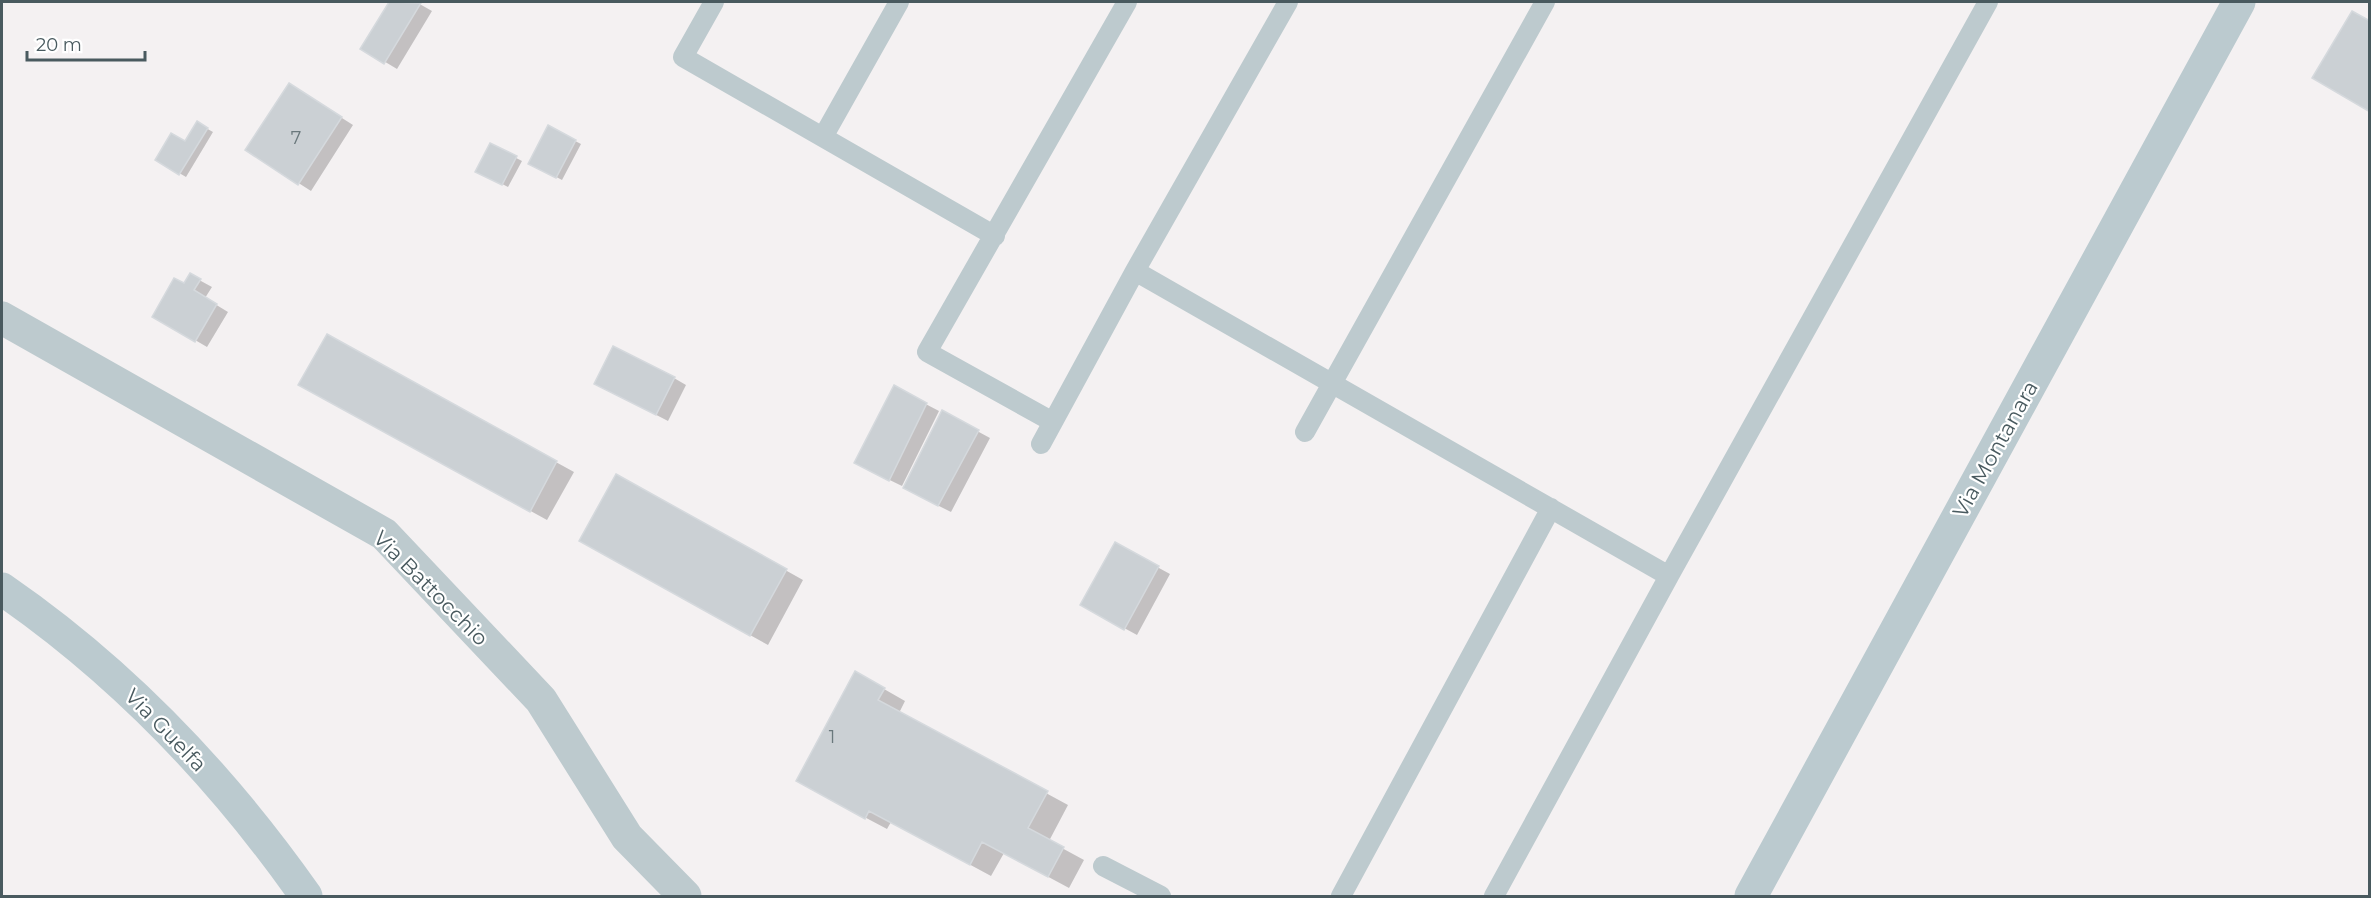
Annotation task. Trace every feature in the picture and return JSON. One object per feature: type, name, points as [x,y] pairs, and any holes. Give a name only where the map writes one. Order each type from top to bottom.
[{"type":"main road","name":"Via Montanara","points":[[1751,897],[2239,2]]},
{"type":"main road","name":"Via Guelfa","points":[[2,589],[29,607],[99,663],[163,723],[221,788],[306,897]]},
{"type":"street","name":"Via Battocchio","points":[[2,318],[384,534],[541,700],[627,837],[686,897]]},
{"type":"lane","points":[[714,2],[683,57],[995,236]]},
{"type":"lane","points":[[823,137],[899,2]]},
{"type":"lane","points":[[1053,422],[927,352],[1127,2]]},
{"type":"lane","points":[[1041,444],[1288,2]]},
{"type":"lane","points":[[1305,432],[1545,2]]},
{"type":"lane","points":[[1494,897],[1669,576],[1988,2]]},
{"type":"lane","points":[[1136,271],[1669,576]]},
{"type":"lane","points":[[1341,897],[1551,508]]},
{"type":"lane","points":[[1103,866],[1161,897]]},
{"type":"building","points":[[389,2],[421,3],[384,64],[360,49]]},
{"type":"building","points":[[2352,11],[2370,21],[2370,112],[2312,78]]},
{"type":"building","points":[[289,83],[342,117],[298,185],[245,150]]},
{"type":"building","points":[[197,121],[208,128],[179,175],[155,160],[171,133],[185,141]]},
{"type":"building","points":[[548,125],[576,140],[556,178],[528,164]]},
{"type":"building","points":[[490,143],[517,156],[502,185],[475,172]]},
{"type":"building","points":[[190,273],[201,279],[194,290],[217,304],[195,342],[152,317],[174,278],[184,283]]},
{"type":"building","points":[[327,334],[557,461],[530,512],[298,385]]},
{"type":"building","points":[[613,346],[675,377],[656,415],[594,384]]},
{"type":"building","points":[[894,385],[927,403],[889,481],[854,463]]},
{"type":"building","points":[[942,410],[979,430],[938,506],[903,488]]},
{"type":"building","points":[[616,474],[787,569],[750,636],[579,541]]},
{"type":"building","points":[[1115,542],[1159,566],[1124,630],[1080,605]]},
{"type":"building","points":[[855,671],[885,688],[878,700],[1048,791],[1028,828],[1064,847],[1048,877],[982,842],[970,865],[869,811],[865,819],[796,781]]}]
